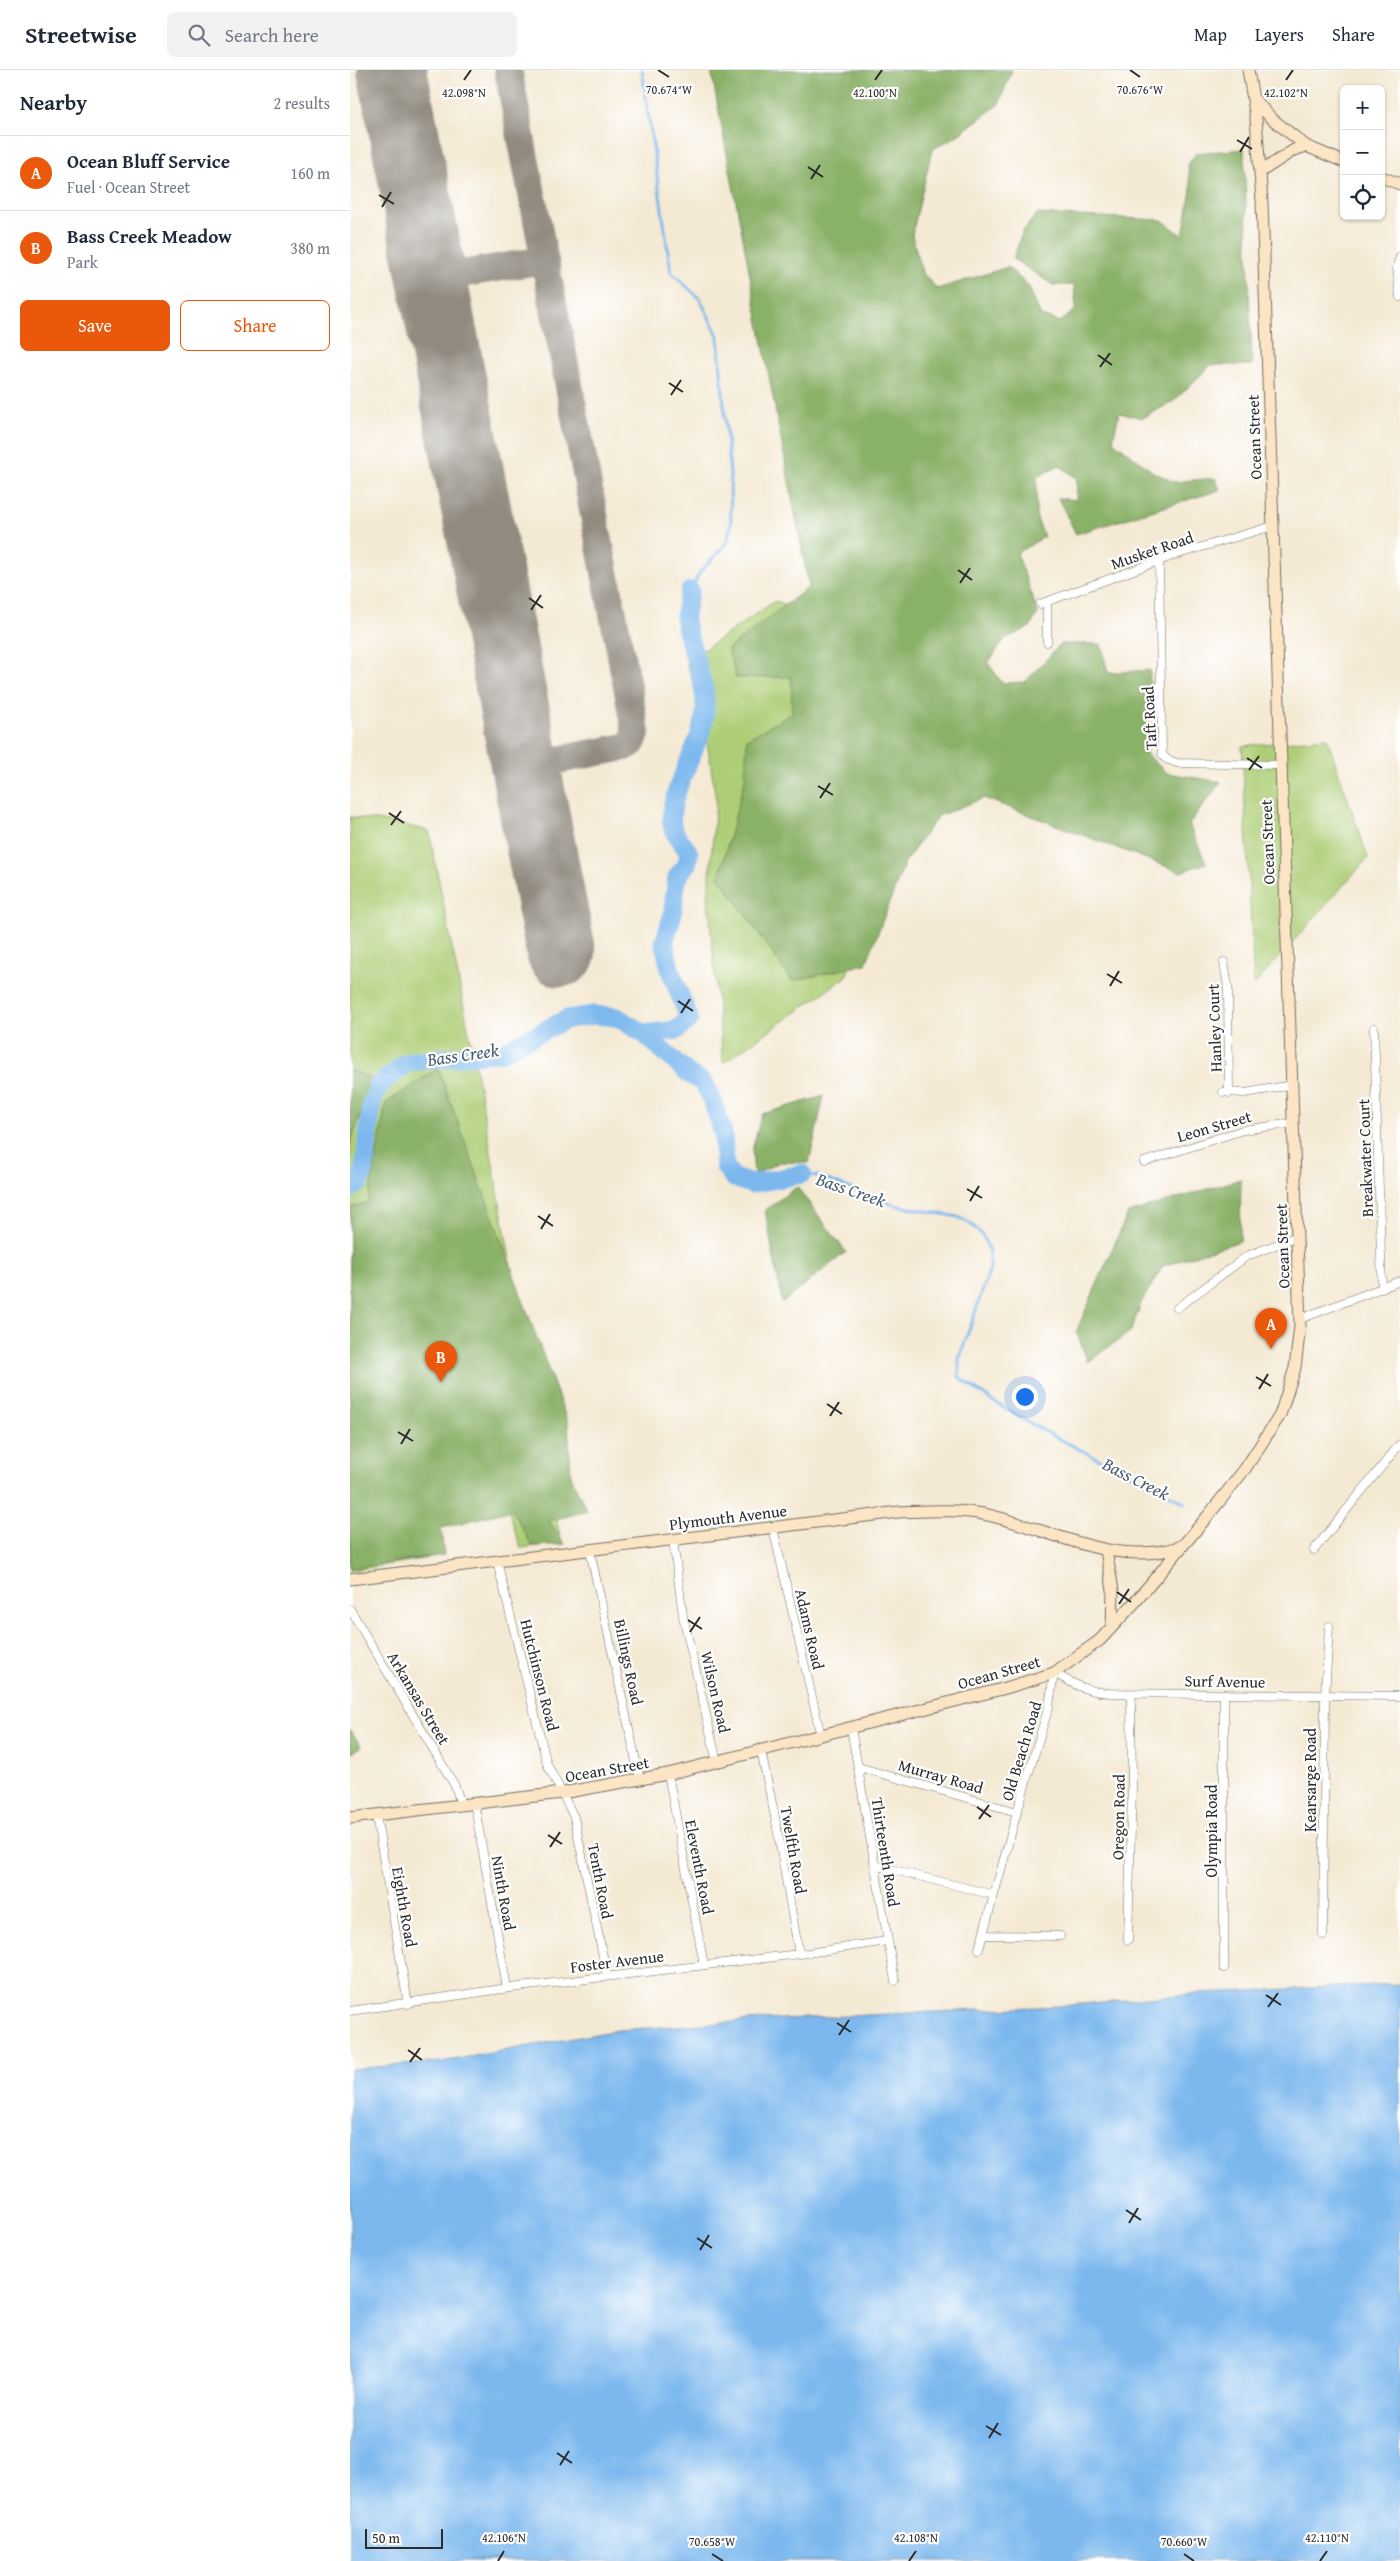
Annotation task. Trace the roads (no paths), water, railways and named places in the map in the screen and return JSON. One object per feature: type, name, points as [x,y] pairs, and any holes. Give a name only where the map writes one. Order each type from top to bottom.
[{"type":"main road","name":"Ocean Street","points":[[350,1818],[562,1793],[668,1774],[1006,1688],[1054,1673],[1089,1648],[1112,1627],[1245,1469],[1280,1415],[1295,1368],[1300,1319],[1260,172],[1253,98],[1248,70]]},
{"type":"main road","points":[[1253,98],[1271,118],[1306,146],[1340,160]]},
{"type":"main road","points":[[1260,172],[1294,150],[1306,146]]},
{"type":"main road","points":[[1385,178],[1400,184]]},
{"type":"main road","name":"Plymouth Avenue","points":[[350,1579],[899,1512],[961,1511],[1008,1520],[1106,1552],[1125,1554],[1158,1553],[1182,1546]]},
{"type":"main road","points":[[1106,1552],[1113,1590],[1112,1627]]},
{"type":"street","points":[[1400,256],[1397,267],[1400,297]]},
{"type":"street","name":"Musket Road","points":[[1047,642],[1044,603],[1159,560],[1273,526]]},
{"type":"street","name":"Taft Road","points":[[1159,560],[1162,754],[1166,759],[1177,763],[1280,765]]},
{"type":"street","name":"Hanley Court","points":[[1224,962],[1228,987],[1226,1093],[1292,1085]]},
{"type":"street","name":"Breakwater Court","points":[[1374,1028],[1382,1288]]},
{"type":"street","name":"Leon Street","points":[[1144,1162],[1243,1130],[1293,1123]]},
{"type":"street","points":[[1178,1308],[1247,1256],[1298,1236]]},
{"type":"street","points":[[1300,1319],[1400,1281]]},
{"type":"street","points":[[1314,1550],[1400,1444]]},
{"type":"street","name":"Adams Road","points":[[773,1528],[821,1736]]},
{"type":"street","name":"Wilson Road","points":[[673,1540],[684,1616],[717,1762]]},
{"type":"street","name":"Billings Road","points":[[590,1550],[640,1779]]},
{"type":"street","name":"Hutchinson Road","points":[[497,1561],[547,1764],[562,1793]]},
{"type":"street","name":"Arkansas Street","points":[[350,1609],[455,1786],[461,1804]]},
{"type":"street","name":"Kearsarge Road","points":[[1323,1935],[1325,1696],[1329,1626]]},
{"type":"street","name":"Surf Avenue","points":[[1054,1673],[1091,1692],[1400,1696]]},
{"type":"street","name":"Old Beach Road","points":[[979,1949],[1017,1812],[1050,1706],[1054,1673]]},
{"type":"street","name":"Oregon Road","points":[[1128,1940],[1132,1787],[1131,1694]]},
{"type":"street","name":"Olympia Road","points":[[1224,1694],[1224,1968]]},
{"type":"street","name":"Thirteenth Road","points":[[851,1728],[895,1981]]},
{"type":"street","name":"Twelfth Road","points":[[761,1751],[776,1822],[799,1954]]},
{"type":"street","name":"Murray Road","points":[[858,1767],[1017,1812]]},
{"type":"street","name":"Eleventh Road","points":[[668,1774],[704,1965]]},
{"type":"street","name":"Tenth Road","points":[[562,1793],[574,1817],[607,1976]]},
{"type":"street","name":"Ninth Road","points":[[474,1802],[507,1988]]},
{"type":"street","name":"Eighth Road","points":[[376,1815],[408,2004]]},
{"type":"street","points":[[874,1865],[994,1895]]},
{"type":"street","points":[[983,1935],[1060,1936]]},
{"type":"street","name":"Foster Avenue","points":[[350,2011],[507,1988],[799,1954],[887,1941]]},
{"type":"water","points":[[1400,1984],[1400,2561],[350,2561],[350,2069],[441,2062],[618,2030],[763,2020],[1060,2006],[1201,1993]]},
{"type":"waterway","points":[[642,70],[671,272],[700,299],[718,336],[730,474],[731,524],[727,543],[700,572],[690,591]]},
{"type":"waterway","points":[[644,1034],[677,1030],[689,1019],[670,969],[664,943],[672,917],[677,877],[687,864],[689,853],[676,836],[672,824],[672,811],[680,783],[703,725],[705,711],[701,677],[685,621],[690,591]]},
{"type":"waterway","name":"Bass Creek","points":[[350,1189],[359,1183],[364,1171],[372,1102],[379,1085],[408,1062],[502,1052],[567,1019],[594,1015],[617,1017],[644,1034],[689,1074],[704,1083],[713,1102],[723,1133],[725,1167],[734,1178],[751,1184],[802,1174]]},
{"type":"waterway","name":"Bass Creek","points":[[802,1174],[817,1176],[894,1205],[958,1217],[971,1224],[983,1236],[989,1251],[990,1269],[959,1359],[959,1377],[1012,1413],[1185,1503]]},
{"type":"place","name":"Ocean Bluff Service","points":[[1271,1349]]},
{"type":"place","name":"Bass Creek Meadow","points":[[441,1382]]}]
